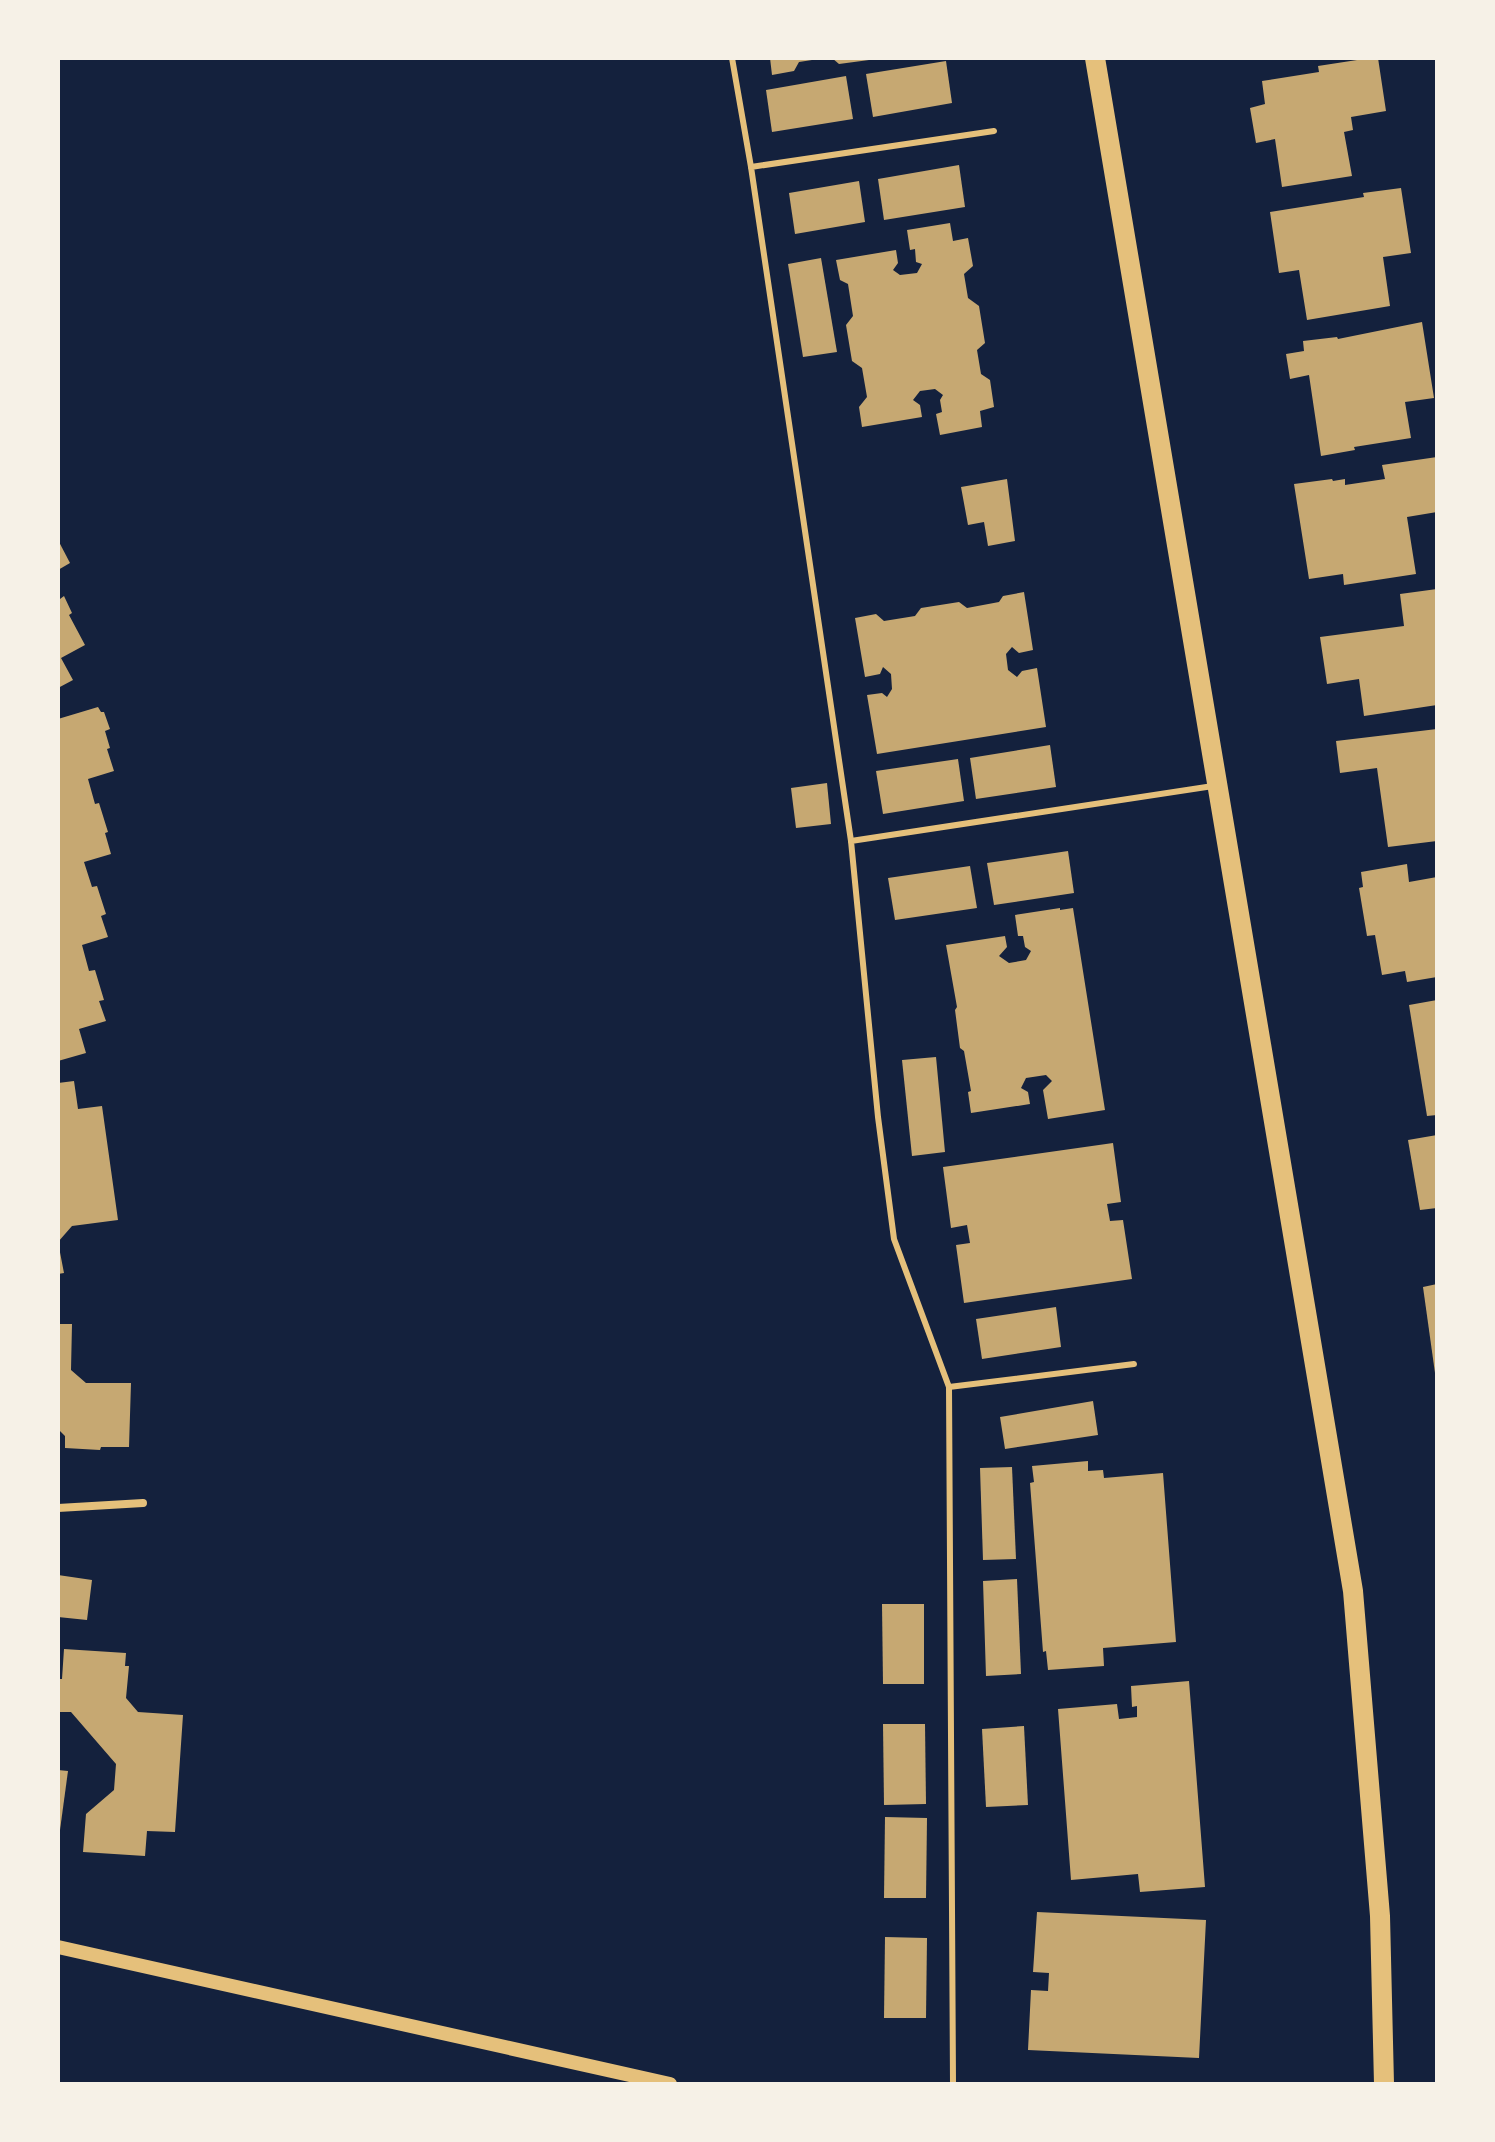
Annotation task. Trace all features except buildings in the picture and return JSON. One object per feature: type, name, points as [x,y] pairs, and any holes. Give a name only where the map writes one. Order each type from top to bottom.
[{"type":"main road","points":[[1095,58],[1353,1591],[1380,1916],[1384,2084]]},
{"type":"street","points":[[58,1508],[143,1503]]},
{"type":"street","points":[[58,1947],[670,2084]]},
{"type":"lane","points":[[732,58],[751,167],[851,841],[878,1117],[894,1239],[949,1387],[953,2084]]},
{"type":"lane","points":[[751,167],[994,131]]},
{"type":"lane","points":[[851,841],[1218,785]]},
{"type":"lane","points":[[949,1387],[1134,1364]]}]
